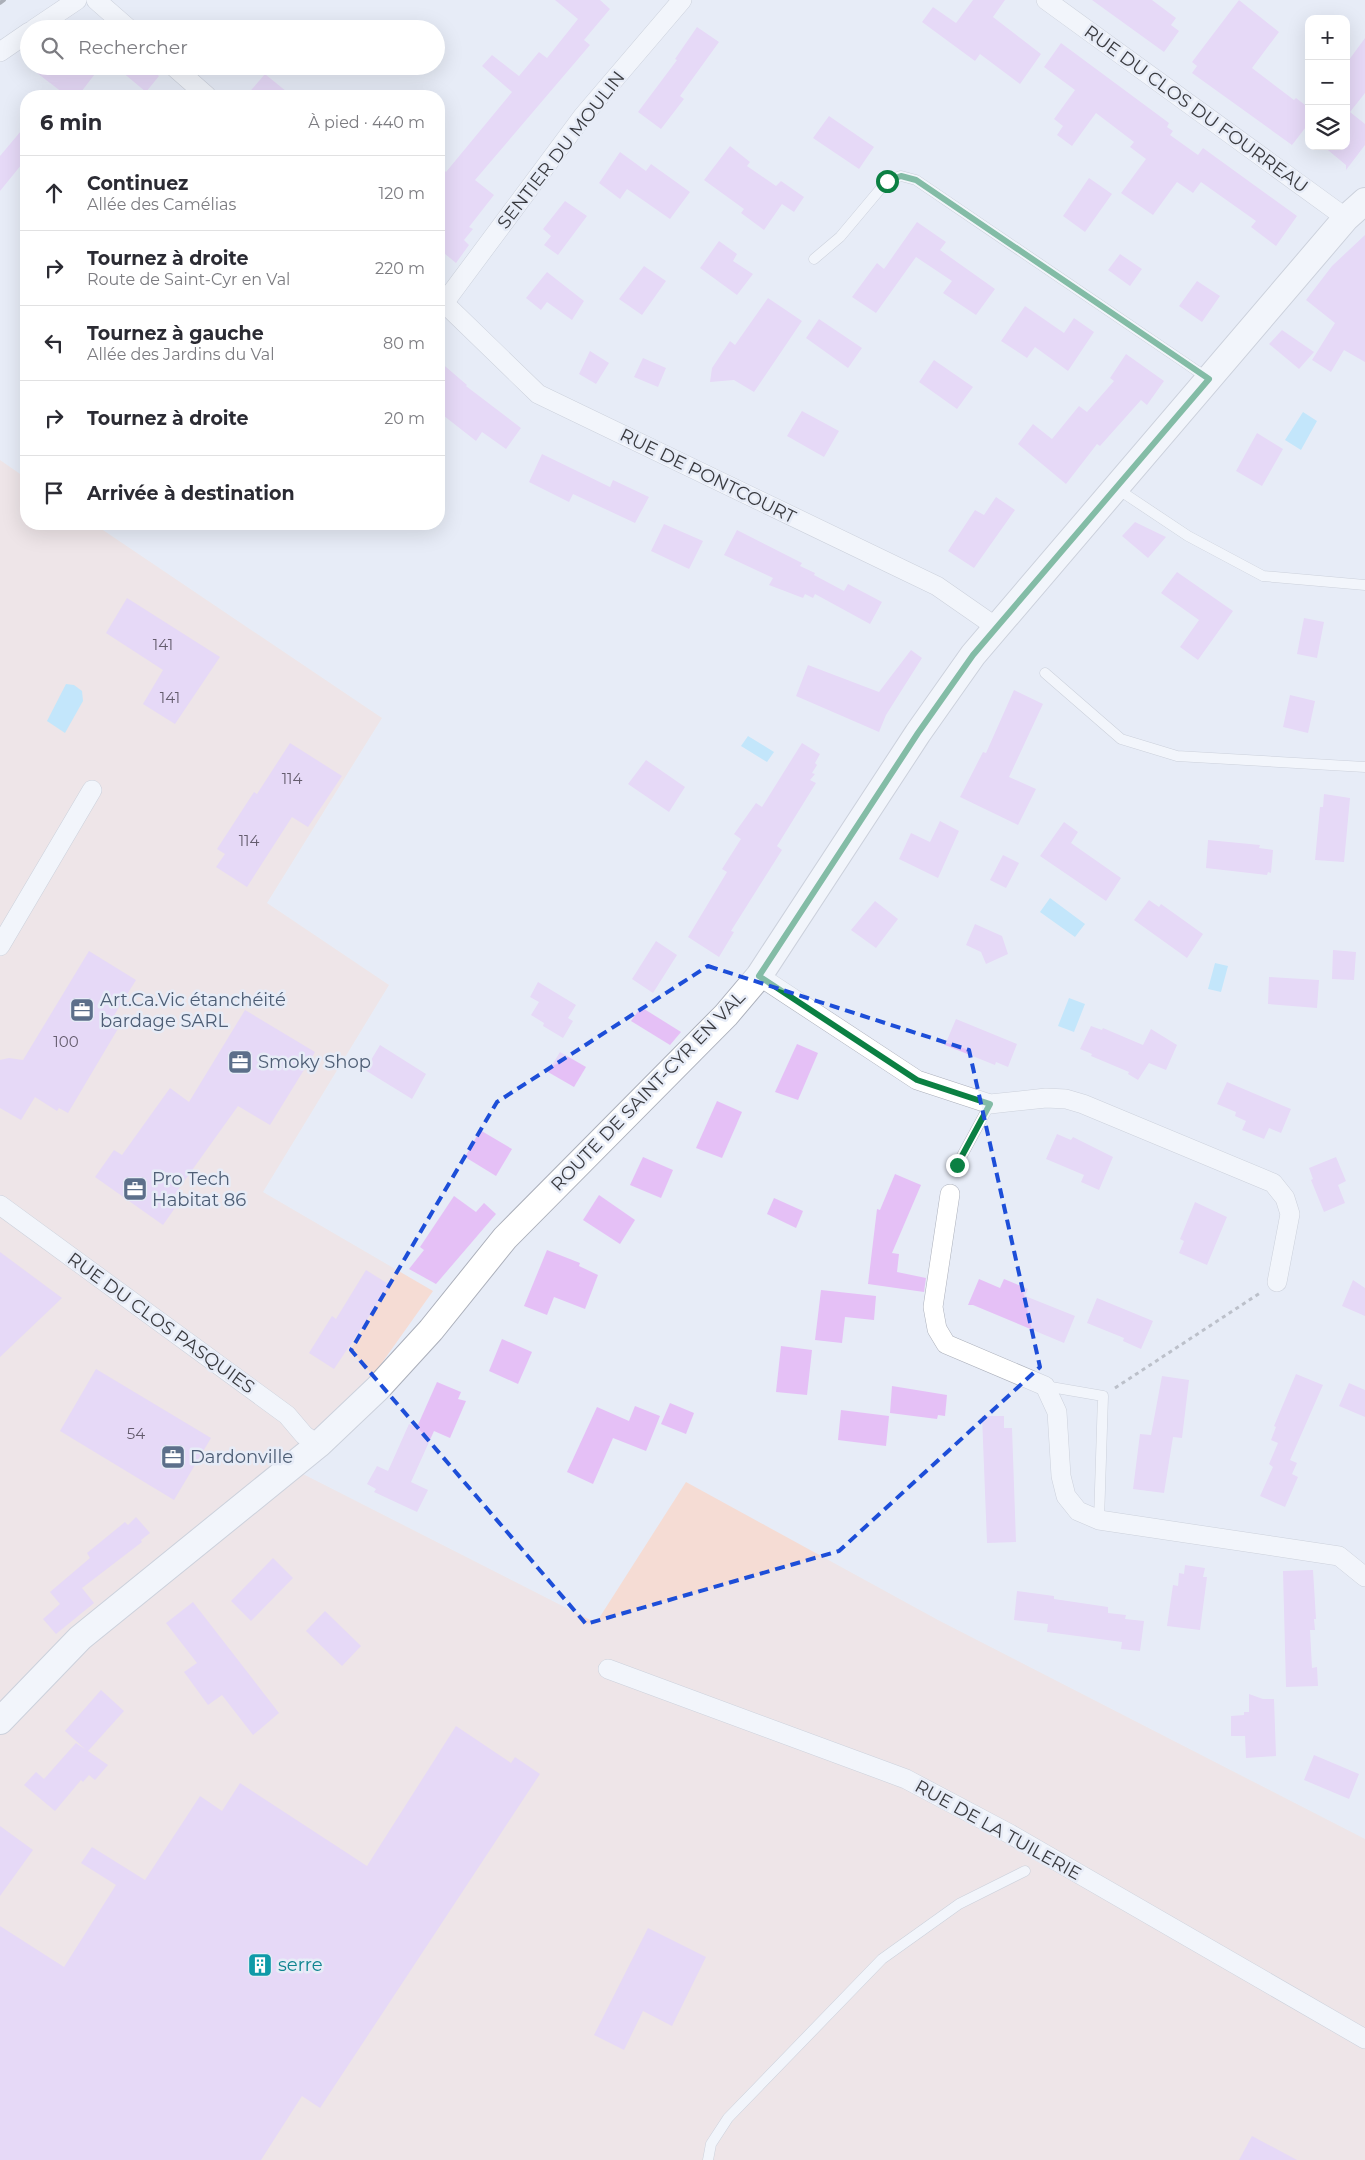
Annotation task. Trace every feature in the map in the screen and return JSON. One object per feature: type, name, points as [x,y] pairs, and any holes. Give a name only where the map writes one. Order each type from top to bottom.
[{"type":"street","points":[[47,20],[76,0]]},
{"type":"street","points":[[96,0],[119,20]]},
{"type":"street","name":"SENTIER DU MOULIN","points":[[445,296],[583,116],[682,0]]},
{"type":"street","name":"RUE DU CLOS DU FOURREAU","points":[[1046,0],[1356,210]]},
{"type":"street","points":[[0,52],[20,38]]},
{"type":"street","points":[[182,75],[200,90]]},
{"type":"street","name":"ROUTE DE SAINT-CYR EN VAL","points":[[0,1721],[80,1638],[318,1445],[378,1388],[431,1330],[505,1238],[726,1015],[759,976],[918,733],[973,655],[1115,487],[1356,210]]},
{"type":"street","name":"RUE DE PONTCOURT","points":[[445,305],[538,394],[937,586],[996,627]]},
{"type":"street","points":[[0,946],[92,790]]},
{"type":"street","points":[[759,976],[917,1080],[990,1104],[1046,1098],[1066,1098],[1273,1183],[1285,1198],[1290,1214],[1278,1282]]},
{"type":"street","points":[[950,1194],[933,1307],[937,1329],[946,1344],[1044,1386],[1056,1412],[1061,1476],[1066,1496],[1078,1511],[1099,1520],[1339,1556],[1365,1577]]},
{"type":"street","name":"RUE DU CLOS PASQUIES","points":[[0,1205],[287,1415],[304,1435],[318,1445]]},
{"type":"street","name":"RUE DE LA TUILERIE","points":[[608,1670],[906,1779],[1010,1834],[1365,2039]]},
{"type":"lane","points":[[814,259],[840,237],[887,181],[901,176],[916,180],[1209,379]]},
{"type":"lane","points":[[1115,487],[1188,536],[1263,576],[1365,585]]},
{"type":"lane","points":[[1045,673],[1121,739],[1177,756],[1365,767]]},
{"type":"lane","points":[[957,1165],[990,1104]]},
{"type":"lane","points":[[1044,1386],[1103,1396],[1099,1520]]},
{"type":"lane","points":[[708,2160],[711,2144],[728,2118],[882,1959],[959,1904],[1025,1871]]},
{"type":"path","points":[[1103,1396],[1278,1282]]},
{"type":"highlighted area","points":[[708,966],[969,1050],[1040,1367],[839,1551],[586,1624],[351,1350],[497,1102]]},
{"type":"shaded area","points":[[0,460],[20,474],[20,530],[103,530],[382,718],[267,903],[389,985],[263,1192],[433,1291],[303,1474],[596,1623],[686,1482],[938,1620],[1365,1839],[1365,2160],[0,2160]]},
{"type":"water","points":[[1303,412],[1317,421],[1301,450],[1285,440]]},
{"type":"water","points":[[66,684],[74,685],[82,691],[83,701],[65,733],[47,721]]},
{"type":"water","points":[[748,736],[774,752],[767,762],[741,746]]},
{"type":"water","points":[[1050,898],[1085,924],[1075,937],[1040,912]]},
{"type":"water","points":[[1215,963],[1228,966],[1221,992],[1208,989]]},
{"type":"water","points":[[1069,998],[1085,1004],[1074,1032],[1058,1026]]},
{"type":"building","points":[[555,0],[600,0],[610,9],[584,40],[590,45],[475,180],[494,195],[469,227],[473,229],[464,240],[469,245],[456,263],[445,254],[445,171],[512,92],[482,66],[492,55],[519,76],[539,52],[547,58],[578,19]]},
{"type":"building","points":[[973,0],[1005,0],[993,17],[1041,54],[1020,84],[980,54],[975,61],[922,22],[933,7],[956,23]]},
{"type":"building","points":[[1092,0],[1152,0],[1176,18],[1171,25],[1179,31],[1164,52]]},
{"type":"building","points":[[1239,0],[1279,32],[1252,68],[1294,100],[1296,98],[1305,105],[1305,128],[1292,145],[1192,73],[1197,66],[1192,62]]},
{"type":"building","points":[[697,27],[719,42],[680,96],[684,99],[661,129],[638,112],[677,60],[675,59]]},
{"type":"building","points":[[1365,38],[1365,93],[1350,112],[1350,60]]},
{"type":"building","points":[[1061,43],[1169,123],[1167,127],[1173,131],[1170,135],[1198,155],[1203,148],[1297,216],[1276,246],[1251,227],[1256,221],[1201,182],[1193,193],[1177,182],[1153,215],[1121,193],[1146,159],[1130,147],[1134,142],[1096,113],[1072,146],[1057,135],[1063,126],[1054,119],[1075,90],[1044,67]]},
{"type":"building","points":[[40,75],[94,75],[83,90],[59,90]]},
{"type":"building","points":[[126,75],[159,76],[148,90],[144,90]]},
{"type":"building","points":[[266,75],[285,90],[251,90]]},
{"type":"building","points":[[1350,112],[1365,124],[1365,145],[1346,170],[1346,165],[1328,150],[1350,150]]},
{"type":"building","points":[[829,116],[874,147],[859,169],[813,138]]},
{"type":"building","points":[[20,132],[20,166],[0,191],[0,156]]},
{"type":"building","points":[[730,146],[750,162],[747,166],[776,186],[781,181],[804,197],[794,212],[782,204],[764,230],[741,213],[744,209],[704,180]]},
{"type":"building","points":[[620,152],[646,171],[651,164],[690,192],[670,219],[627,189],[620,199],[599,183]]},
{"type":"building","points":[[1089,178],[1112,194],[1085,232],[1063,216]]},
{"type":"building","points":[[565,201],[587,216],[558,255],[544,245],[551,236],[543,229]]},
{"type":"building","points":[[917,222],[946,242],[940,250],[995,289],[976,315],[943,293],[952,281],[916,257],[876,313],[852,297],[877,263],[884,269]]},
{"type":"building","points":[[1365,235],[1365,362],[1344,350],[1331,372],[1312,360],[1335,323],[1306,300],[1332,266]]},
{"type":"building","points":[[719,241],[737,254],[733,261],[753,274],[737,295],[700,268]]},
{"type":"building","points":[[1120,254],[1142,269],[1130,286],[1108,270]]},
{"type":"building","points":[[644,266],[666,281],[642,315],[619,299]]},
{"type":"building","points":[[547,272],[584,301],[572,320],[547,302],[541,310],[526,298]]},
{"type":"building","points":[[1197,281],[1220,296],[1202,322],[1179,306]]},
{"type":"building","points":[[768,298],[802,321],[754,392],[734,380],[710,382],[712,368],[730,341],[735,345]]},
{"type":"building","points":[[1025,306],[1064,333],[1074,318],[1094,332],[1068,371],[1035,347],[1027,358],[1001,341]]},
{"type":"building","points":[[819,319],[862,348],[848,368],[806,338]]},
{"type":"building","points":[[1282,330],[1314,352],[1299,369],[1269,344]]},
{"type":"building","points":[[590,351],[609,363],[596,384],[579,374]]},
{"type":"building","points":[[1126,354],[1164,381],[1147,405],[1141,400],[1100,446],[1097,444],[1066,484],[1018,444],[1033,424],[1052,439],[1079,406],[1087,412],[1114,381],[1110,378]]},
{"type":"building","points":[[643,358],[666,368],[658,387],[634,377]]},
{"type":"building","points":[[934,360],[973,387],[957,409],[919,382]]},
{"type":"building","points":[[445,366],[466,386],[521,428],[506,449],[482,432],[476,441],[445,417]]},
{"type":"building","points":[[802,411],[839,431],[824,457],[787,436]]},
{"type":"building","points":[[1257,433],[1283,449],[1262,486],[1236,471]]},
{"type":"building","points":[[542,454],[610,487],[613,480],[649,497],[635,523],[573,494],[569,502],[529,482]]},
{"type":"building","points":[[996,497],[1015,510],[974,568],[948,551],[975,510],[984,515]]},
{"type":"building","points":[[1135,522],[1166,537],[1148,558],[1122,536]]},
{"type":"building","points":[[664,524],[703,541],[689,569],[651,551]]},
{"type":"building","points":[[737,530],[802,563],[800,566],[844,591],[848,584],[882,602],[870,624],[815,594],[813,598],[805,594],[803,598],[769,585],[773,578],[724,555]]},
{"type":"building","points":[[1177,572],[1233,611],[1198,660],[1180,647],[1199,620],[1161,593]]},
{"type":"building","points":[[127,598],[220,657],[175,724],[143,704],[163,670],[106,633]]},
{"type":"building","points":[[1304,618],[1324,622],[1317,658],[1297,654]]},
{"type":"building","points":[[911,650],[922,658],[886,715],[879,732],[796,696],[808,665],[879,692]]},
{"type":"building","points":[[1014,690],[1043,704],[1009,777],[1036,789],[1018,825],[960,797],[983,752],[986,753]]},
{"type":"building","points":[[1290,695],[1315,701],[1308,733],[1283,727]]},
{"type":"building","points":[[290,743],[342,776],[308,827],[292,817],[247,887],[216,867],[225,854],[217,849],[254,792],[257,794]]},
{"type":"building","points":[[802,743],[820,754],[815,763],[817,765],[812,773],[815,774],[810,780],[816,783],[777,846],[782,850],[731,931],[734,932],[719,957],[688,937],[727,872],[722,869],[741,839],[734,834],[756,803],[762,807]]},
{"type":"building","points":[[646,760],[685,787],[669,812],[628,784]]},
{"type":"building","points":[[1324,794],[1350,798],[1344,862],[1315,860],[1320,807],[1323,807]]},
{"type":"building","points":[[940,821],[959,831],[938,878],[899,859],[911,833],[930,842]]},
{"type":"building","points":[[1064,822],[1078,832],[1071,843],[1121,878],[1106,901],[1040,856]]},
{"type":"building","points":[[1208,840],[1260,845],[1259,848],[1273,850],[1271,873],[1268,872],[1267,875],[1206,868]]},
{"type":"building","points":[[1003,855],[1019,863],[1006,888],[990,880]]},
{"type":"building","points":[[1149,900],[1159,907],[1161,904],[1203,934],[1187,958],[1134,920]]},
{"type":"building","points":[[875,901],[898,919],[876,948],[851,930]]},
{"type":"building","points":[[975,924],[1002,936],[1008,954],[986,964],[981,952],[966,945]]},
{"type":"building","points":[[656,941],[677,955],[653,993],[632,979]]},
{"type":"building","points":[[1333,950],[1356,952],[1354,980],[1332,979]]},
{"type":"building","points":[[89,951],[136,980],[110,1022],[119,1027],[68,1113],[59,1108],[57,1111],[35,1097],[21,1120],[0,1108],[0,1060],[9,1058],[23,1060]]},
{"type":"building","points":[[1269,977],[1319,980],[1317,1008],[1268,1004]]},
{"type":"building","points":[[538,982],[576,1005],[568,1018],[573,1021],[563,1038],[543,1026],[544,1023],[531,1015],[539,1002],[530,997]]},
{"type":"building","points":[[641,1007],[681,1032],[670,1045],[631,1021]]},
{"type":"building","points":[[245,1010],[315,1052],[270,1125],[238,1106],[175,1194],[182,1198],[163,1225],[95,1177],[114,1150],[122,1155],[170,1088],[189,1102]]},
{"type":"building","points":[[956,1019],[1017,1044],[1008,1067],[996,1062],[995,1065],[945,1045]]},
{"type":"building","points":[[1091,1026],[1102,1030],[1103,1028],[1143,1045],[1151,1029],[1177,1045],[1166,1070],[1149,1063],[1138,1080],[1128,1074],[1129,1072],[1091,1056],[1092,1054],[1080,1049]]},
{"type":"building","points":[[797,1044],[818,1053],[798,1100],[775,1092]]},
{"type":"building","points":[[380,1045],[426,1074],[412,1099],[365,1070]]},
{"type":"building","points":[[560,1052],[586,1067],[574,1087],[548,1072]]},
{"type":"building","points":[[1227,1082],[1291,1109],[1281,1133],[1269,1128],[1264,1139],[1242,1130],[1246,1121],[1235,1116],[1236,1112],[1217,1104]]},
{"type":"building","points":[[717,1101],[742,1112],[722,1158],[696,1148]]},
{"type":"building","points":[[480,1130],[512,1149],[496,1176],[465,1157]]},
{"type":"building","points":[[1057,1134],[1071,1140],[1073,1137],[1113,1157],[1099,1190],[1081,1182],[1084,1175],[1046,1159]]},
{"type":"building","points":[[643,1157],[673,1170],[661,1198],[630,1185]]},
{"type":"building","points":[[1336,1157],[1346,1181],[1338,1185],[1345,1203],[1324,1212],[1311,1180],[1313,1179],[1309,1168]]},
{"type":"building","points":[[895,1174],[921,1185],[892,1253],[899,1254],[897,1272],[926,1278],[924,1292],[868,1284],[877,1209],[880,1210]]},
{"type":"building","points":[[599,1195],[635,1220],[620,1244],[583,1220]]},
{"type":"building","points":[[454,1196],[476,1212],[484,1203],[496,1214],[436,1284],[409,1269],[424,1250],[420,1247]]},
{"type":"building","points":[[774,1198],[803,1211],[796,1228],[767,1214]]},
{"type":"building","points":[[1195,1202],[1227,1217],[1207,1265],[1179,1253],[1184,1241],[1180,1239]]},
{"type":"building","points":[[547,1250],[580,1263],[579,1266],[598,1275],[585,1309],[554,1297],[547,1315],[524,1306]]},
{"type":"building","points":[[0,1252],[62,1298],[0,1357]]},
{"type":"building","points":[[366,1270],[390,1285],[334,1369],[309,1353],[332,1316],[336,1319]]},
{"type":"building","points":[[979,1279],[1000,1288],[1004,1279],[1028,1289],[1025,1296],[1075,1316],[1064,1343],[973,1305],[968,1305]]},
{"type":"building","points":[[1353,1280],[1365,1288],[1365,1316],[1342,1306]]},
{"type":"building","points":[[821,1290],[876,1296],[874,1320],[845,1317],[842,1343],[815,1340]]},
{"type":"building","points":[[1097,1298],[1153,1321],[1141,1349],[1123,1341],[1124,1338],[1087,1323]]},
{"type":"building","points":[[502,1339],[532,1352],[518,1384],[489,1371]]},
{"type":"building","points":[[781,1346],[812,1350],[807,1395],[776,1392]]},
{"type":"building","points":[[96,1369],[211,1438],[174,1500],[60,1431]]},
{"type":"building","points":[[1296,1374],[1323,1385],[1290,1460],[1297,1463],[1292,1474],[1298,1477],[1285,1507],[1260,1496],[1273,1467],[1269,1464],[1278,1443],[1271,1440],[1276,1427],[1274,1426]]},
{"type":"building","points":[[1162,1376],[1189,1380],[1182,1438],[1173,1437],[1164,1493],[1133,1489],[1140,1434],[1151,1435]]},
{"type":"building","points":[[437,1382],[461,1392],[458,1399],[466,1401],[450,1438],[434,1431],[411,1482],[428,1490],[417,1512],[374,1492],[376,1489],[367,1484],[377,1466],[388,1471],[409,1424],[417,1427]]},
{"type":"building","points":[[1349,1383],[1365,1390],[1365,1417],[1339,1406]]},
{"type":"building","points":[[892,1386],[947,1395],[945,1416],[938,1415],[937,1419],[890,1413]]},
{"type":"building","points":[[670,1403],[694,1413],[686,1434],[661,1424]]},
{"type":"building","points":[[635,1406],[660,1416],[646,1451],[613,1438],[593,1484],[567,1472],[597,1407],[629,1421]]},
{"type":"building","points":[[841,1410],[889,1416],[886,1446],[838,1440]]},
{"type":"building","points":[[982,1416],[1004,1416],[1004,1428],[1012,1428],[1016,1542],[987,1543]]},
{"type":"building","points":[[136,1517],[150,1533],[141,1540],[142,1542],[82,1588],[94,1603],[56,1634],[43,1619],[60,1604],[50,1592],[90,1558],[87,1553],[125,1522],[128,1525]]},
{"type":"building","points":[[273,1558],[293,1578],[251,1621],[231,1601]]},
{"type":"building","points":[[1185,1565],[1205,1568],[1203,1577],[1207,1577],[1200,1630],[1167,1626],[1173,1585],[1178,1586],[1179,1573],[1184,1574]]},
{"type":"building","points":[[1313,1570],[1316,1619],[1314,1619],[1315,1630],[1310,1630],[1312,1668],[1317,1667],[1318,1686],[1286,1687],[1283,1571]]},
{"type":"building","points":[[1017,1591],[1108,1607],[1108,1613],[1126,1615],[1125,1619],[1144,1621],[1140,1651],[1121,1649],[1122,1642],[1047,1632],[1048,1624],[1014,1620]]},
{"type":"building","points":[[193,1602],[279,1713],[253,1735],[222,1695],[208,1705],[184,1672],[197,1663],[166,1623]]},
{"type":"building","points":[[325,1611],[361,1646],[342,1666],[306,1631]]},
{"type":"building","points":[[101,1690],[124,1711],[88,1751],[108,1765],[95,1780],[89,1775],[83,1782],[81,1780],[55,1811],[24,1785],[36,1772],[44,1779],[76,1743],[86,1750],[65,1731]]},
{"type":"building","points":[[1249,1694],[1263,1699],[1274,1699],[1276,1756],[1246,1758],[1245,1736],[1231,1736],[1231,1716],[1244,1715],[1244,1712],[1249,1712]]},
{"type":"building","name":"serre","points":[[456,1726],[511,1763],[515,1757],[540,1774],[320,2108],[302,2096],[261,2160],[0,2160],[0,1926],[64,1967],[116,1885],[81,1863],[92,1847],[145,1880],[200,1796],[222,1811],[240,1783],[367,1866]]},
{"type":"building","points":[[1314,1755],[1359,1774],[1349,1799],[1304,1780]]},
{"type":"building","points":[[0,1826],[33,1850],[0,1896]]},
{"type":"building","points":[[648,1928],[706,1957],[672,2026],[643,2011],[624,2050],[594,2035]]},
{"type":"building","points":[[1252,2136],[1297,2160],[1239,2160]]},
{"type":"railway","points":[[0,3],[4,0]]},
{"type":"place","name":"Art.Ca.Vic étanchéité bardage SARL","points":[[82,1010]]},
{"type":"place","name":"Smoky Shop","points":[[240,1062]]},
{"type":"place","name":"Pro Tech Habitat 86","points":[[135,1189]]},
{"type":"place","name":"Dardonville","points":[[173,1457]]},
{"type":"place","name":"serre","points":[[260,1965]]},
{"type":"route","points":[[887,181],[901,176],[916,180],[1209,379],[973,655],[918,733],[876,800],[759,976],[917,1080],[990,1104],[957,1165]]}]
